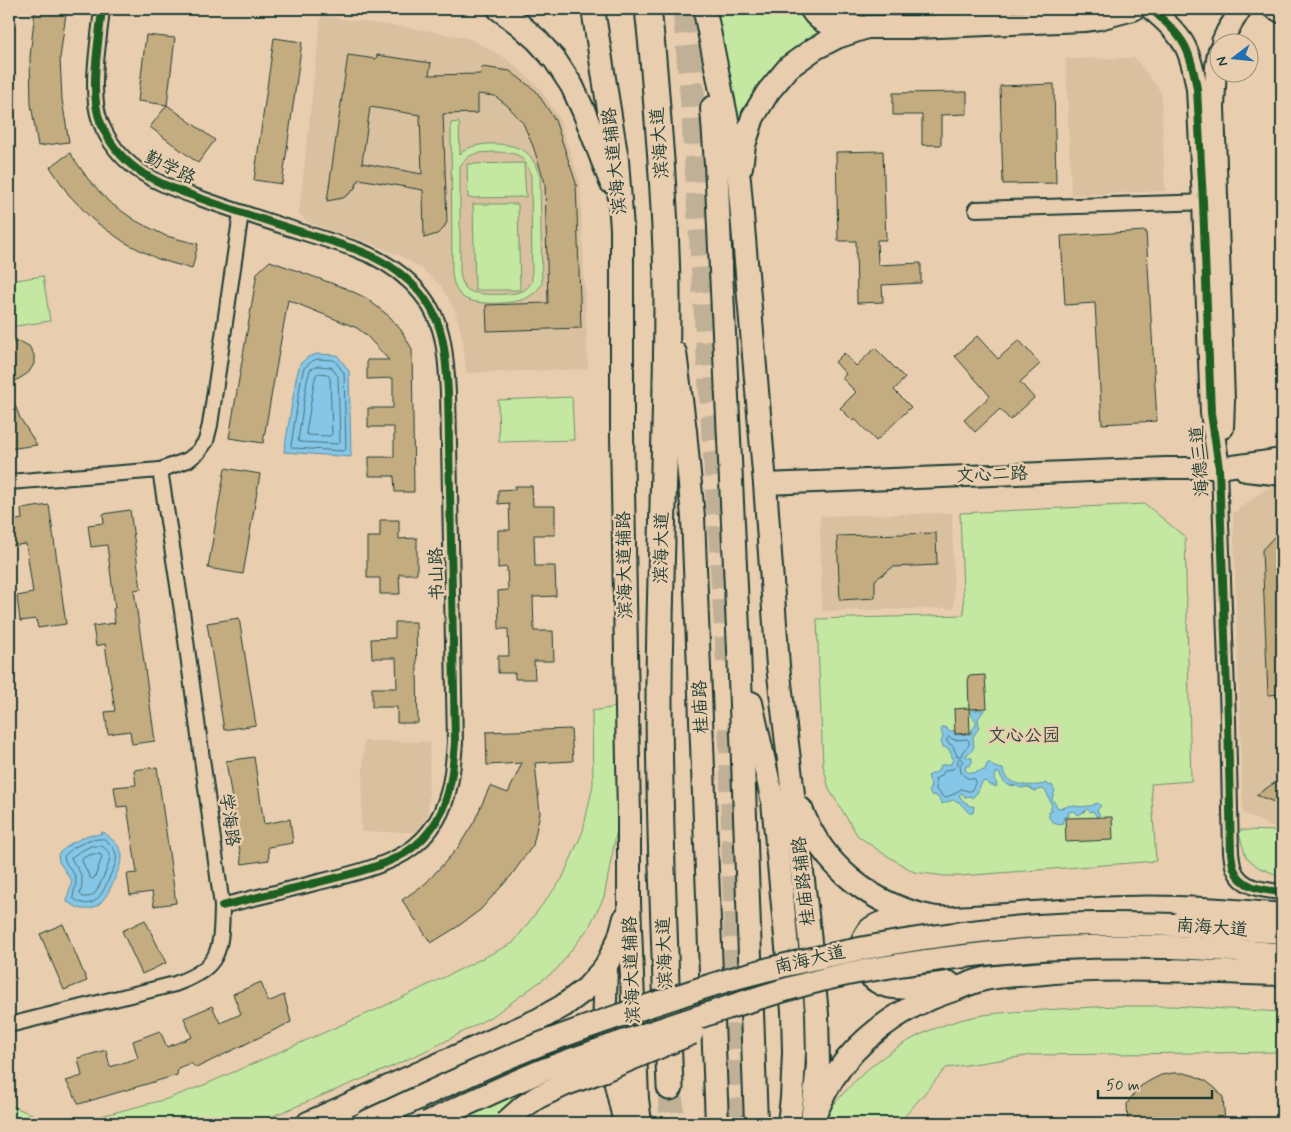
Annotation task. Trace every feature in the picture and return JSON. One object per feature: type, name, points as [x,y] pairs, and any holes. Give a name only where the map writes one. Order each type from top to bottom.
[{"type":"highway","name":"滨海大道","points":[[648,9],[654,59],[667,292],[659,686],[660,814],[670,1087]]},
{"type":"main road","points":[[501,9],[537,40],[555,60],[572,86],[610,178],[622,228]]},
{"type":"main road","name":"滨海大道辅路","points":[[594,9],[617,160],[622,228],[622,435],[629,903],[637,1099],[640,1123]]},
{"type":"main road","points":[[811,9],[816,17],[824,22],[834,25],[867,27],[915,27],[1084,20],[1100,18],[1133,9]]},
{"type":"main road","points":[[705,10],[739,180],[765,484],[778,666],[793,788],[806,821],[821,847],[843,874],[868,893],[900,909],[933,918]]},
{"type":"main road","points":[[705,10],[716,164],[739,650],[756,1123]]},
{"type":"main road","points":[[739,180],[744,145],[753,118],[768,92],[789,67],[814,49],[837,37],[867,27]]},
{"type":"main road","name":"桂庙路","points":[[667,292],[685,430],[693,517],[717,1123]]},
{"type":"main road","points":[[739,650],[773,802],[793,1011],[794,1052],[789,1123]]},
{"type":"main road","points":[[773,802],[778,666]]},
{"type":"main road","name":"桂庙路辅路","points":[[793,788],[817,1014],[818,1064],[812,1122]]},
{"type":"main road","points":[[308,1123],[538,1020],[563,1006],[586,988],[606,966],[619,939],[629,903]]},
{"type":"main road","points":[[1282,915],[1176,908],[1125,908],[978,917],[898,919],[879,925],[867,932],[862,943],[860,956],[863,966],[872,978],[884,985],[900,988],[1045,972],[1103,969],[1282,974]]},
{"type":"main road","name":"南海大道","points":[[364,1123],[486,1067],[588,1026],[738,977],[853,951],[914,940],[1019,927],[1115,923],[1282,932]]},
{"type":"main road","name":"南海大道","points":[[427,1123],[542,1070],[728,1008],[833,978],[926,961],[1023,950],[1127,946],[1231,950],[1282,955]]},
{"type":"main road","points":[[606,966],[604,1032],[625,1123]]},
{"type":"main road","points":[[812,1122],[822,1097],[840,1068],[857,1047],[911,1007],[982,979]]},
{"type":"main road","points":[[505,1123],[538,1097],[690,1034],[728,1008]]},
{"type":"street","name":"勤学路","points":[[102,9],[95,71],[95,98],[100,120],[110,142],[126,162],[150,178],[171,188],[241,213]]},
{"type":"street","name":"海德三道","points":[[1151,9],[1172,27],[1184,42],[1189,54],[1194,72],[1210,202]]},
{"type":"street","points":[[1227,32],[1241,9]]},
{"type":"street","points":[[1269,9],[1282,16]]},
{"type":"street","name":"海德三道","points":[[1215,82],[1210,202],[1211,413],[1219,468],[1231,853],[1234,868],[1240,880],[1258,889],[1282,892]]},
{"type":"street","points":[[976,209],[1210,202]]},
{"type":"street","points":[[9,482],[160,470],[188,460],[198,452],[206,441],[211,415],[241,213]]},
{"type":"street","name":"书山路","points":[[222,906],[347,875],[387,862],[406,852],[423,838],[437,820],[447,798],[455,742],[448,381],[442,336],[434,315],[422,295],[409,281],[393,268],[376,258],[356,249],[241,213]]},
{"type":"street","name":"文心二路","points":[[1219,468],[1282,459]]},
{"type":"street","name":"文心二路","points":[[765,484],[1146,469],[1219,468],[1282,475]]},
{"type":"street","name":"学海路","points":[[9,1025],[175,984],[194,976],[210,964],[218,952],[221,936],[222,906],[182,611],[160,470]]},
{"type":"shaded area","points":[[321,16],[468,38],[504,57],[537,85],[558,116],[580,182],[588,369],[466,373],[463,341],[455,310],[441,286],[421,268],[401,256],[370,243],[307,222],[299,214]]},
{"type":"shaded area","points":[[1135,58],[1161,92],[1165,191],[1071,195],[1066,59]]},
{"type":"shaded area","points":[[1282,486],[1282,829],[1277,829],[1243,813],[1233,513],[1269,487]]},
{"type":"shaded area","points":[[952,513],[954,608],[822,611],[820,516]]},
{"type":"shaded area","points":[[364,741],[430,742],[428,815],[416,832],[361,832]]},
{"type":"green space","points":[[711,9],[803,9],[828,36],[736,147]]},
{"type":"green space","points":[[459,122],[460,155],[472,147],[502,144],[521,149],[527,153],[532,158],[536,167],[540,177],[542,284],[534,293],[524,299],[502,303],[475,302],[463,297],[455,286],[452,272],[451,123]],"holes":[[[485,152],[515,154],[523,159],[531,176],[532,282],[524,290],[516,293],[472,292],[464,286],[460,272],[460,166],[472,155]]]},
{"type":"green space","points":[[524,163],[526,197],[468,198],[467,164]]},
{"type":"green space","points":[[473,204],[518,204],[520,290],[475,290]]},
{"type":"green space","points":[[43,276],[50,321],[9,327],[9,281]]},
{"type":"green space","points":[[572,397],[574,440],[499,442],[498,400]]},
{"type":"green space","name":"文心公园","points":[[1145,504],[1185,537],[1191,781],[1151,784],[1156,861],[945,876],[914,872],[858,836],[829,789],[823,765],[817,619],[964,615],[960,513]]},
{"type":"green space","points":[[616,707],[618,824],[604,897],[589,927],[556,970],[494,1015],[442,1043],[391,1067],[256,1123],[95,1123],[93,1118],[167,1099],[204,1085],[378,1009],[513,943],[562,879],[583,831],[593,785],[592,711]]},
{"type":"green space","points":[[1238,830],[1282,831],[1282,877],[1258,867],[1246,857]]},
{"type":"green space","points":[[1118,1006],[1171,1006],[1282,1012],[1282,1052],[1033,1055],[946,1068],[899,1123],[820,1123],[851,1086],[886,1055],[906,1042],[949,1023],[973,1017],[1016,1012]]},
{"type":"green space","points":[[527,1090],[528,1095],[499,1123],[449,1123]]},
{"type":"green space","points":[[9,1105],[54,1123],[9,1123]]},
{"type":"water","points":[[317,354],[337,355],[349,371],[351,457],[284,452],[300,364],[308,357]]},
{"type":"water","points":[[971,710],[984,710],[978,719],[978,730],[973,737],[974,747],[966,757],[972,758],[972,762],[969,766],[966,766],[965,770],[972,773],[985,770],[989,762],[994,767],[1003,769],[1007,778],[1017,784],[1038,785],[1047,783],[1049,786],[1052,785],[1055,791],[1052,799],[1058,808],[1069,805],[1080,807],[1097,803],[1101,806],[1097,810],[1100,815],[1097,817],[1093,811],[1090,812],[1087,809],[1078,815],[1072,811],[1068,813],[1069,816],[1064,817],[1062,824],[1054,823],[1049,818],[1049,812],[1053,811],[1050,809],[1052,806],[1046,791],[1042,789],[1035,791],[1028,787],[1021,788],[1008,785],[997,772],[994,779],[997,786],[989,785],[986,781],[982,782],[977,793],[972,798],[970,796],[965,797],[962,793],[959,795],[969,806],[974,806],[973,813],[969,813],[959,802],[953,800],[942,804],[937,796],[931,795],[929,791],[931,785],[928,776],[938,771],[941,765],[951,764],[953,759],[949,749],[943,747],[941,730],[943,727],[947,728],[949,732],[954,730],[955,735],[971,734],[976,721],[971,715]]},
{"type":"water","points":[[104,832],[119,847],[122,854],[121,862],[104,899],[95,907],[82,909],[67,902],[72,881],[59,862],[58,854],[70,844],[88,835],[97,835]]},
{"type":"building","points":[[35,10],[66,13],[60,58],[62,100],[69,142],[38,146],[31,104],[30,57]]},
{"type":"building","points":[[146,35],[175,38],[167,105],[138,101]]},
{"type":"building","points":[[274,38],[302,42],[282,184],[254,180]]},
{"type":"building","points":[[348,55],[376,59],[377,55],[431,63],[429,75],[481,74],[482,67],[510,71],[536,91],[555,120],[576,183],[581,328],[487,331],[486,305],[548,303],[545,183],[523,123],[508,106],[495,96],[478,94],[478,113],[443,114],[447,222],[437,234],[424,238],[423,190],[359,179],[355,188],[349,194],[343,198],[327,201]],"holes":[[[370,107],[420,115],[422,174],[362,163]]]},
{"type":"building","points":[[1054,84],[1056,183],[1003,184],[1000,86]]},
{"type":"building","points":[[967,92],[967,114],[941,115],[941,145],[922,145],[922,115],[893,115],[893,93]]},
{"type":"building","points":[[167,105],[215,140],[198,163],[150,127]]},
{"type":"building","points":[[883,151],[886,240],[877,240],[878,265],[921,263],[921,283],[882,285],[883,302],[857,303],[856,241],[838,241],[836,152]]},
{"type":"building","points":[[70,153],[88,179],[109,202],[136,221],[166,236],[198,244],[192,269],[158,259],[124,242],[93,220],[69,195],[50,167]]},
{"type":"building","points":[[1146,231],[1157,421],[1102,424],[1095,303],[1065,305],[1061,236]]},
{"type":"building","points":[[270,261],[345,288],[366,298],[390,317],[401,330],[412,349],[414,492],[395,492],[394,476],[369,476],[369,457],[394,457],[394,427],[368,427],[368,408],[393,408],[393,378],[367,379],[367,360],[389,360],[357,328],[288,300],[263,443],[229,438],[257,273]]},
{"type":"building","points":[[977,336],[998,359],[1019,340],[1040,364],[1020,382],[1034,398],[1010,420],[1000,409],[975,432],[964,420],[990,396],[955,356]]},
{"type":"building","points":[[21,342],[29,346],[34,355],[34,364],[29,372],[9,385],[9,343]]},
{"type":"building","points":[[875,348],[905,378],[894,390],[911,407],[876,441],[855,419],[853,421],[840,408],[856,392],[842,378],[846,374],[835,362],[844,353],[856,366]]},
{"type":"building","points":[[9,392],[20,418],[37,445],[9,449]]},
{"type":"building","points":[[225,468],[260,474],[243,574],[208,568]]},
{"type":"building","points":[[515,486],[532,486],[533,506],[555,506],[555,535],[534,535],[535,566],[555,566],[556,596],[533,597],[534,631],[553,631],[554,661],[534,661],[535,679],[515,679],[515,673],[498,673],[498,656],[509,656],[508,629],[499,629],[498,591],[508,590],[507,567],[498,568],[498,530],[510,530],[509,503],[498,504],[498,490],[515,489]]},
{"type":"building","points":[[49,505],[66,624],[38,628],[36,619],[20,621],[17,596],[33,593],[26,544],[9,546],[9,522],[22,519],[21,509]]},
{"type":"building","points":[[130,510],[141,589],[134,590],[155,741],[132,744],[130,731],[108,734],[105,712],[115,711],[105,644],[96,646],[93,626],[115,623],[113,609],[115,608],[107,545],[91,547],[88,525],[104,523],[103,514]]},
{"type":"building","points":[[380,520],[399,520],[399,539],[417,538],[417,574],[399,574],[400,594],[380,594],[380,578],[367,578],[367,537],[380,537]]},
{"type":"building","points":[[1282,528],[1282,694],[1268,695],[1262,550]]},
{"type":"building","points":[[936,533],[937,565],[893,567],[875,580],[875,598],[840,600],[837,536]]},
{"type":"building","points":[[239,618],[256,725],[224,730],[207,623]]},
{"type":"building","points":[[395,622],[416,622],[418,723],[397,723],[397,707],[372,707],[372,688],[397,688],[396,658],[372,658],[371,639],[395,638]]},
{"type":"building","points":[[985,675],[987,708],[969,709],[968,676]]},
{"type":"building","points":[[969,708],[970,733],[955,734],[954,709]]},
{"type":"building","points":[[571,729],[573,761],[535,763],[540,813],[533,845],[511,876],[480,910],[431,943],[402,900],[426,883],[457,849],[474,822],[490,786],[508,793],[522,763],[487,765],[486,732]]},
{"type":"building","points":[[254,757],[264,824],[290,819],[293,843],[268,847],[269,860],[242,864],[226,761]]},
{"type":"building","points":[[157,767],[176,903],[154,906],[152,892],[130,895],[127,874],[137,873],[127,806],[117,807],[114,787],[136,785],[134,770]]},
{"type":"building","points":[[1282,778],[1282,805],[1256,795]]},
{"type":"building","points":[[1112,817],[1113,840],[1066,842],[1065,818]]},
{"type":"building","points":[[145,920],[166,963],[142,974],[122,931]]},
{"type":"building","points":[[63,924],[87,981],[64,990],[40,934]]},
{"type":"building","points":[[261,982],[268,1002],[284,995],[291,1022],[196,1068],[191,1063],[178,1068],[177,1075],[79,1104],[66,1081],[82,1076],[78,1058],[106,1050],[110,1067],[138,1058],[133,1041],[160,1031],[167,1047],[192,1037],[184,1018],[212,1006],[220,1023],[241,1014],[233,994]]},
{"type":"building","points":[[1173,1073],[1195,1076],[1215,1088],[1223,1097],[1225,1123],[1128,1123],[1127,1104],[1141,1086],[1161,1075]]},
{"type":"tunnel","points":[[685,9],[693,104],[729,668]]},
{"type":"tunnel","points":[[731,728],[741,1123]]},
{"type":"tunnel","points":[[670,1087],[672,1123]]},
{"type":"cycle path","points":[[102,9],[95,81],[97,109],[107,136],[126,160],[150,178],[164,185],[251,216],[355,249],[370,255],[398,272],[421,294],[437,321],[442,337],[447,372],[455,742],[450,782],[442,811],[431,829],[419,842],[410,850],[384,863],[350,874],[222,906]]},
{"type":"cycle path","points":[[1151,9],[1171,27],[1184,44],[1192,63],[1197,89],[1211,413],[1219,468],[1232,861],[1238,876],[1248,885],[1282,892]]}]
